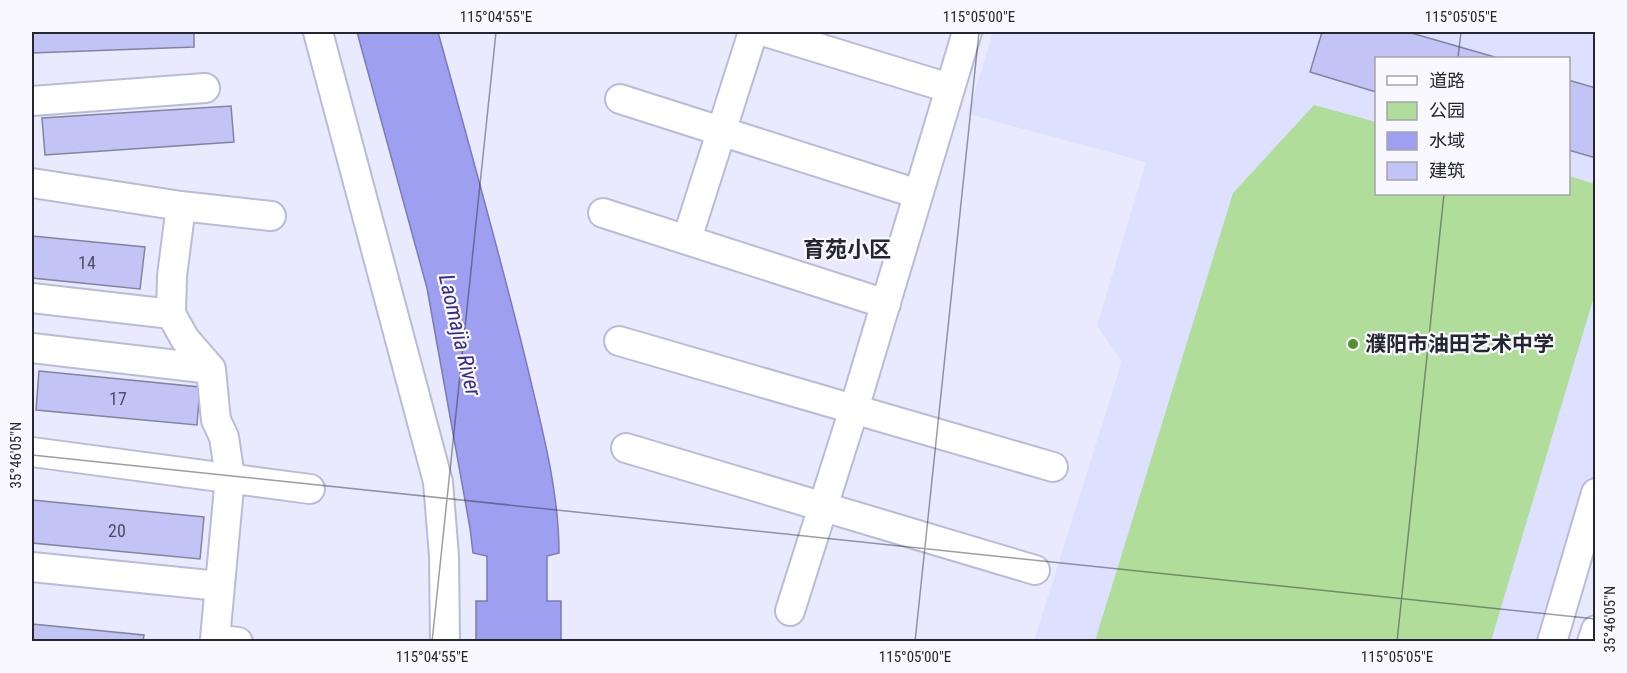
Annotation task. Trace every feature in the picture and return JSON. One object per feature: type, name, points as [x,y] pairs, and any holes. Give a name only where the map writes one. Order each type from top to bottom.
[{"type":"street","points":[[318,32],[438,482],[444,556],[445,642]]},
{"type":"street","points":[[687,239],[753,32]]},
{"type":"street","points":[[766,32],[949,88]]},
{"type":"street","points":[[790,612],[854,409],[967,32]]},
{"type":"street","points":[[32,101],[205,88]]},
{"type":"street","points":[[620,99],[918,194]]},
{"type":"street","points":[[32,183],[181,206],[270,216]]},
{"type":"street","points":[[181,206],[172,276],[171,314],[185,339],[211,369],[216,420],[224,437],[230,477],[219,586],[227,640]]},
{"type":"street","points":[[603,213],[886,304]]},
{"type":"street","points":[[32,298],[171,314]]},
{"type":"street","points":[[619,342],[1053,467]]},
{"type":"street","points":[[32,348],[211,369]]},
{"type":"street","points":[[626,448],[1035,570]]},
{"type":"street","points":[[32,452],[310,489]]},
{"type":"street","points":[[1552,642],[1596,493]]},
{"type":"street","points":[[32,567],[219,586]]},
{"type":"street","points":[[1592,642],[1596,630]]},
{"type":"shaded area","name":"濮阳市油田艺术中学","points":[[993,32],[1595,32],[1595,469],[1546,641],[1034,641],[1122,361],[1097,326],[1146,162],[968,114]]},
{"type":"green space","name":"濮阳市油田艺术中学","points":[[1314,105],[1375,122],[1375,195],[1570,195],[1570,176],[1595,184],[1595,293],[1491,641],[1095,641],[1233,193]]},
{"type":"water","name":"Laomajia River","points":[[357,32],[438,32],[504,275],[548,454],[556,504],[559,553],[547,556],[547,601],[561,601],[561,641],[476,641],[476,601],[487,601],[487,556],[473,553],[427,288]]},
{"type":"building","points":[[32,32],[194,32],[194,47],[32,53]]},
{"type":"building","points":[[1322,32],[1408,32],[1495,57],[1375,57],[1375,92],[1310,72]]},
{"type":"building","points":[[1570,81],[1596,88],[1596,158],[1570,151]]},
{"type":"building","points":[[231,106],[234,142],[45,155],[42,118]]},
{"type":"building","points":[[32,236],[145,247],[140,289],[32,278]]},
{"type":"building","points":[[39,371],[200,387],[197,425],[36,410]]},
{"type":"building","points":[[32,500],[204,517],[200,559],[32,543]]},
{"type":"building","points":[[32,624],[144,635],[143,642],[32,642]]},
{"type":"place","name":"濮阳市油田艺术中学","points":[[1353,344]]},
{"type":"district","name":"育苑小区","points":[[847,249]]}]
